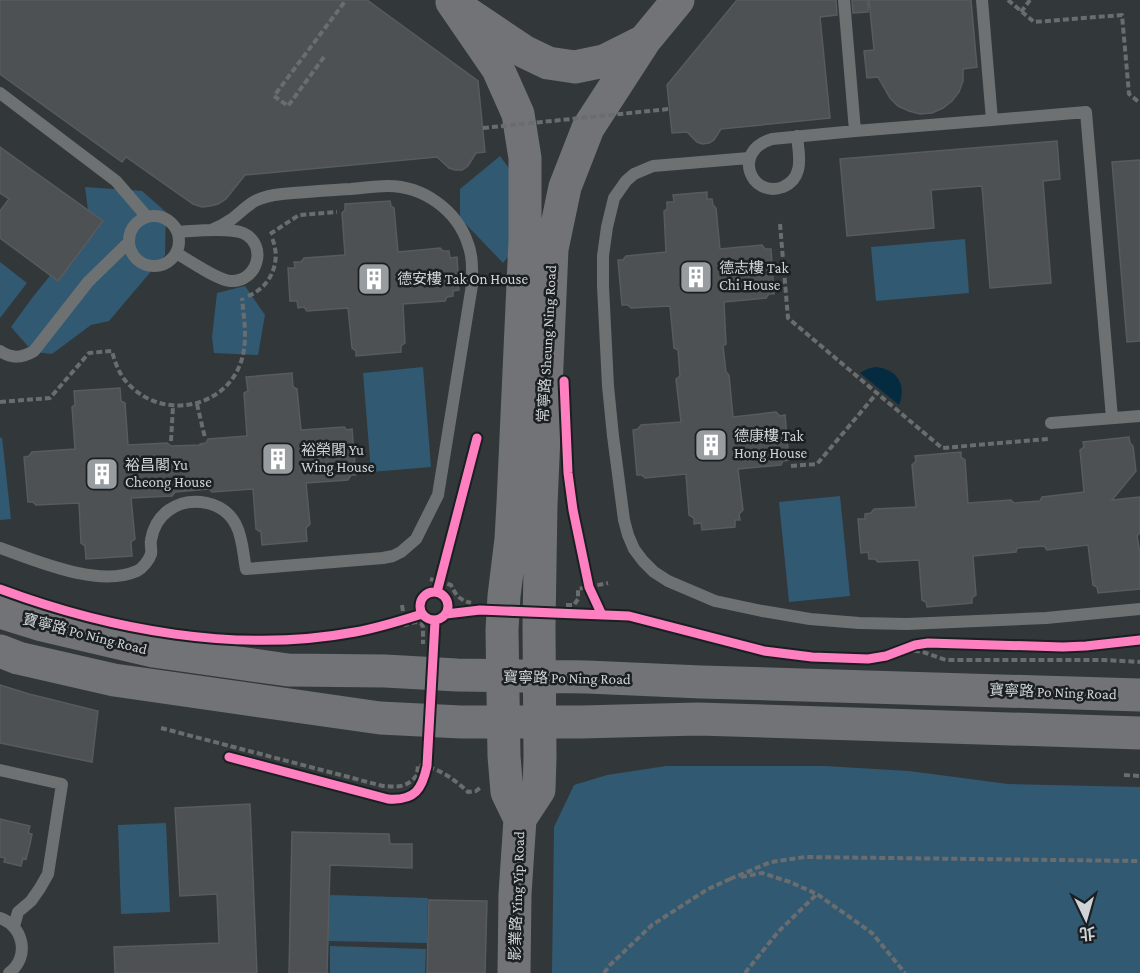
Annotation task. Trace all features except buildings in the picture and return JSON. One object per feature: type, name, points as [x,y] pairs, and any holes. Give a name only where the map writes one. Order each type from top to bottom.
[{"type":"main road","name":"常寧路 Sheung Ning Road","points":[[540,722],[540,677],[557,615],[541,569],[541,505],[552,249],[565,187],[588,128],[645,40],[678,0]]},
{"type":"main road","name":"常寧路 Sheung Ning Road","points":[[450,1],[498,69],[518,114],[525,158],[525,240],[511,539],[504,596],[491,620],[503,676],[503,722]]},
{"type":"main road","points":[[450,1],[525,52],[548,63],[575,67],[604,62],[645,40]]},
{"type":"main road","name":"寶寧路 Po Ning Road","points":[[0,612],[42,625],[153,651],[288,670],[385,671],[1140,695]]},
{"type":"main road","points":[[557,615],[551,650],[560,660],[587,677]]},
{"type":"main road","points":[[457,675],[483,658],[493,646],[491,620]]},
{"type":"main road","points":[[0,651],[18,658],[114,680],[381,718],[461,722],[581,722],[698,718],[1140,733]]},
{"type":"main road","name":"影業路 Ying Yip Road","points":[[503,722],[507,792],[520,819]]},
{"type":"main road","name":"影業路 Ying Yip Road","points":[[514,973],[515,894],[520,819],[539,790],[540,722]]},
{"type":"main road","points":[[540,759],[559,736],[581,722]]},
{"type":"lane","points":[[844,0],[855,131]]},
{"type":"lane","points":[[982,0],[992,120]]},
{"type":"lane","points":[[0,93],[117,181],[147,217]]},
{"type":"lane","points":[[797,136],[798,171],[794,180],[777,189],[758,184],[748,168],[749,158],[753,149],[761,142],[772,139],[797,136],[855,131],[1086,112],[1112,418]]},
{"type":"lane","points":[[749,158],[653,166],[634,174],[614,198],[603,256],[603,306],[608,386],[624,520],[634,549],[643,561],[668,581],[715,601],[810,619],[907,624],[1046,618],[1140,609]]},
{"type":"lane","points":[[0,548],[82,574],[99,576],[135,572],[144,565],[151,554],[150,542],[159,519],[168,510],[192,501],[217,506],[228,514],[240,535],[246,569],[383,558],[401,552],[416,539],[438,495],[472,285],[472,264],[468,244],[459,225],[446,209],[429,196],[410,189],[389,186],[269,196],[244,208],[234,218],[211,230]]},
{"type":"lane","points":[[155,216],[169,221],[174,226],[179,239],[172,259],[157,267],[141,263],[134,258],[128,243],[133,227],[139,220],[147,217],[155,216]]},
{"type":"lane","points":[[176,253],[223,279],[238,280],[247,277],[254,270],[257,260],[257,250],[253,242],[242,233],[211,230],[177,232]]},
{"type":"lane","points":[[0,351],[13,357],[20,357],[34,351],[88,282],[128,243]]},
{"type":"lane","points":[[1051,423],[1140,416]]},
{"type":"lane","points":[[0,770],[62,784],[48,874],[31,901],[18,912],[14,926]]},
{"type":"lane","points":[[0,918],[14,926],[22,943],[22,953],[13,972]]},
{"type":"path","points":[[324,57],[288,106],[274,96],[346,0]]},
{"type":"path","points":[[1008,0],[1034,22],[1122,15],[1129,94],[1140,103]]},
{"type":"path","points":[[1022,12],[1030,0]]},
{"type":"path","points":[[483,128],[669,109]]},
{"type":"path","points":[[270,234],[299,215],[337,212]]},
{"type":"path","points":[[780,225],[788,318],[942,448],[1056,438]]},
{"type":"path","points":[[0,402],[50,398],[89,353],[112,351],[120,372],[133,389],[145,398],[173,406],[185,406],[211,398],[223,389],[240,364],[245,334],[242,298]]},
{"type":"path","points":[[791,466],[818,464],[877,393]]},
{"type":"path","points":[[197,404],[205,438]]},
{"type":"path","points":[[171,441],[173,406]]},
{"type":"path","points":[[437,592],[435,581],[442,571]]},
{"type":"path","points":[[586,575],[591,591]]},
{"type":"path","points":[[435,581],[451,585],[455,595],[491,620]]},
{"type":"path","points":[[557,615],[574,605],[578,599],[578,589],[591,591],[608,583]]},
{"type":"path","points":[[400,621],[402,605]]},
{"type":"path","points":[[557,615],[578,615]]},
{"type":"path","points":[[400,621],[426,617]]},
{"type":"path","points":[[400,621],[405,625],[421,623],[423,644]]},
{"type":"path","points":[[900,650],[928,643]]},
{"type":"path","points":[[900,650],[923,652],[946,660],[1140,662]]},
{"type":"path","points":[[161,728],[383,786],[399,788],[406,785],[417,775],[418,765],[427,766],[453,779],[468,792],[481,788]]},
{"type":"path","points":[[232,747],[229,757],[240,760]]},
{"type":"path","points":[[424,782],[428,754]]},
{"type":"path","points":[[1124,775],[1140,776]]},
{"type":"path","points":[[604,973],[652,925],[708,889],[771,862],[805,857],[1140,861]]},
{"type":"path","points":[[730,879],[762,873],[817,894],[872,933],[905,973]]},
{"type":"path","points":[[745,973],[778,932],[817,894]]},
{"type":"shaded area","points":[[500,156],[514,175],[516,247],[503,263],[460,218],[460,189]]},
{"type":"shaded area","points":[[85,187],[142,191],[166,212],[165,255],[109,321],[91,325],[52,354],[33,352],[11,327],[90,226]]},
{"type":"shaded area","points":[[965,239],[969,293],[876,301],[871,247]]},
{"type":"shaded area","points":[[0,262],[27,283],[0,318]]},
{"type":"shaded area","points":[[245,286],[265,315],[258,355],[214,353],[212,337],[217,293]]},
{"type":"shaded area","points":[[423,367],[431,467],[371,472],[363,373]]},
{"type":"shaded area","points":[[875,367],[889,371],[898,379],[902,390],[899,405],[860,373]]},
{"type":"shaded area","points":[[2,437],[11,519],[0,520],[0,438]]},
{"type":"shaded area","points":[[840,496],[850,596],[789,602],[779,502]]},
{"type":"shaded area","points":[[666,766],[824,766],[909,771],[1008,784],[1140,787],[1140,973],[552,973],[554,827],[574,785],[607,775]]},
{"type":"shaded area","points":[[166,823],[170,912],[121,914],[118,825]]},
{"type":"shaded area","points":[[330,895],[428,898],[427,943],[328,941]]},
{"type":"shaded area","points":[[330,946],[426,949],[425,973],[330,973]]},
{"type":"cycle path","points":[[564,381],[568,473],[573,510],[589,587],[602,615]]},
{"type":"cycle path","points":[[437,592],[477,438]]},
{"type":"cycle path","points":[[0,589],[85,616],[175,634],[220,639],[311,638],[364,630],[422,614]]},
{"type":"cycle path","points":[[434,592],[444,596],[448,606],[444,616],[434,620],[424,616],[420,606],[424,596],[434,592]]},
{"type":"cycle path","points":[[446,614],[480,610],[629,616],[764,651],[812,657],[868,659],[928,643],[1063,647],[1140,640]]},
{"type":"cycle path","points":[[229,757],[388,799],[411,796],[420,787],[427,766],[435,621]]},
{"type":"place","name":"德志樓 Tak Chi House","points":[[696,277]]},
{"type":"place","name":"德安樓 Tak On House","points":[[374,279]]},
{"type":"place","name":"德康樓 Tak Hong House","points":[[711,445]]},
{"type":"place","name":"裕榮閣 Yu Wing House","points":[[278,459]]},
{"type":"place","name":"裕昌閣 Yu Cheong House","points":[[102,474]]}]
